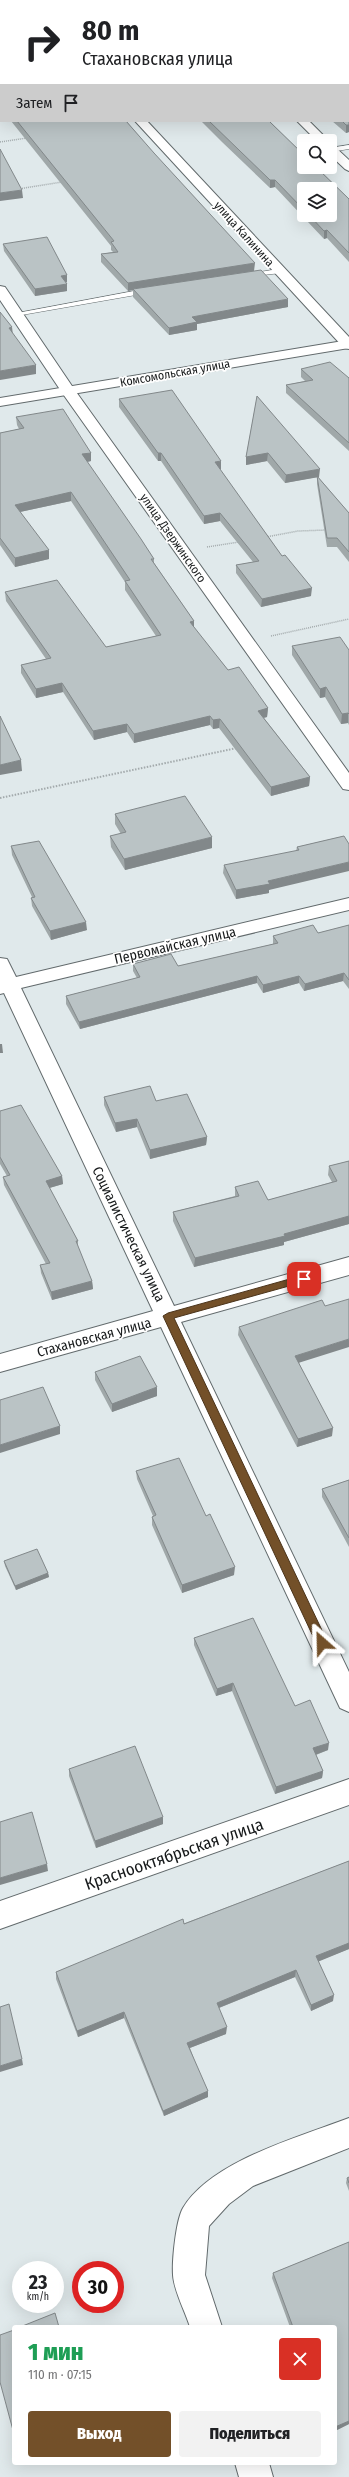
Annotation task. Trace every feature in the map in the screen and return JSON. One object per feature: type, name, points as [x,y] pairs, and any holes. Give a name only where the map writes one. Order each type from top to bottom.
[{"type":"street","name":"улица Калинина","points":[[142,122],[278,271],[349,344]]},
{"type":"street","points":[[304,122],[316,134]]},
{"type":"street","points":[[337,155],[349,167]]},
{"type":"street","name":"улица Дзержинского","points":[[0,290],[68,391],[349,785]]},
{"type":"street","name":"Комсомольская улица","points":[[0,402],[349,344]]},
{"type":"street","name":"Первомайская улица","points":[[5,985],[349,904]]},
{"type":"street","name":"Социалистическая улица","points":[[0,964],[5,985],[168,1316],[349,1700]]},
{"type":"street","name":"Стахановская улица","points":[[0,1363],[349,1266]]},
{"type":"street","name":"Краснооктябрьская улица","points":[[0,1915],[349,1792]]},
{"type":"street","points":[[205,2325],[189,2275],[194,2219],[218,2193],[243,2175],[349,2133]]},
{"type":"street","points":[[253,2465],[256,2477]]},
{"type":"lane","points":[[337,148],[349,147]]},
{"type":"lane","points":[[240,276],[278,271]]},
{"type":"lane","points":[[16,314],[157,289]]},
{"type":"path","points":[[0,142],[30,138]]},
{"type":"path","points":[[16,190],[70,181]]},
{"type":"path","points":[[260,538],[298,531],[334,529]]},
{"type":"path","points":[[183,552],[244,541]]},
{"type":"path","points":[[247,641],[349,619]]},
{"type":"path","points":[[0,798],[242,747]]},
{"type":"building","points":[[18,122],[127,122],[255,263],[128,283],[101,254],[118,252],[111,242],[114,241]]},
{"type":"building","points":[[210,122],[270,122],[297,148],[297,174],[323,174],[331,182],[297,182],[297,203],[275,180],[270,180]]},
{"type":"building","points":[[343,122],[349,122],[349,125],[346,125]]},
{"type":"building","points":[[0,149],[22,190],[0,193]]},
{"type":"building","points":[[337,187],[349,199],[349,253],[327,230],[324,231],[316,222],[337,222]]},
{"type":"building","points":[[47,237],[67,275],[61,276],[67,284],[35,289],[3,244]]},
{"type":"building","points":[[261,270],[288,299],[192,317],[197,322],[169,328],[133,289]]},
{"type":"building","points":[[0,312],[12,327],[9,328],[36,365],[0,371]]},
{"type":"building","points":[[330,362],[349,378],[349,443],[286,385],[313,380],[301,369]]},
{"type":"building","points":[[172,390],[221,461],[215,462],[282,556],[285,555],[312,588],[262,599],[236,565],[259,561],[220,513],[204,516],[161,453],[158,453],[119,399]]},
{"type":"building","points":[[257,396],[320,469],[286,475],[268,453],[246,457]]},
{"type":"building","points":[[63,409],[91,453],[82,454],[141,539],[154,559],[151,559],[194,621],[190,622],[228,670],[239,667],[268,708],[258,711],[310,777],[271,787],[220,719],[213,720],[210,716],[134,734],[127,724],[93,731],[62,683],[36,689],[21,665],[51,658],[5,592],[57,580],[106,647],[161,635],[125,581],[130,580],[71,492],[15,505],[49,550],[15,558],[0,538],[0,433],[24,428],[16,417]]},
{"type":"building","points":[[317,476],[349,513],[349,552],[337,538],[327,538]]},
{"type":"building","points":[[340,637],[349,650],[349,714],[342,714],[326,687],[320,689],[292,646]]},
{"type":"building","points":[[0,716],[21,760],[0,765]]},
{"type":"building","points":[[185,796],[212,837],[124,859],[110,836],[126,832],[115,814]]},
{"type":"building","points":[[344,836],[349,844],[349,862],[268,881],[270,884],[236,890],[224,865],[299,850],[297,847]]},
{"type":"building","points":[[39,841],[86,922],[50,931],[31,898],[35,897],[11,846]]},
{"type":"building","points":[[313,925],[318,933],[349,925],[349,980],[344,973],[305,984],[299,976],[263,985],[257,976],[79,1022],[66,996],[140,977],[133,964],[171,954],[178,966],[278,943],[273,936]]},
{"type":"building","points":[[150,1086],[156,1101],[187,1094],[207,1137],[150,1150],[137,1119],[115,1123],[104,1097]]},
{"type":"building","points":[[21,1105],[62,1176],[46,1181],[78,1241],[76,1241],[92,1281],[51,1292],[40,1265],[50,1263],[3,1177],[10,1175],[0,1157],[0,1111]]},
{"type":"building","points":[[349,1161],[349,1216],[284,1234],[285,1236],[195,1258],[173,1212],[239,1196],[235,1187],[258,1181],[268,1200],[337,1181],[329,1166]]},
{"type":"building","points":[[349,1299],[349,1339],[295,1356],[333,1428],[298,1439],[239,1327],[322,1300],[325,1306]]},
{"type":"building","points":[[140,1356],[157,1387],[112,1404],[95,1372]]},
{"type":"building","points":[[43,1387],[60,1426],[0,1445],[0,1400]]},
{"type":"building","points":[[179,1458],[206,1516],[210,1514],[235,1567],[182,1585],[152,1517],[156,1515],[136,1471]]},
{"type":"building","points":[[349,1480],[349,1538],[322,1489]]},
{"type":"building","points":[[37,1549],[48,1573],[15,1586],[4,1561]]},
{"type":"building","points":[[253,1618],[295,1706],[310,1700],[329,1743],[313,1748],[323,1771],[276,1787],[233,1683],[217,1689],[194,1638]]},
{"type":"building","points":[[135,1746],[163,1817],[95,1841],[69,1769]]},
{"type":"building","points":[[32,1812],[47,1864],[0,1878],[0,1822]]},
{"type":"building","points":[[349,1861],[349,1943],[316,1956],[334,1995],[311,2005],[296,1970],[217,2003],[227,2027],[187,2043],[208,2091],[163,2111],[124,2012],[77,2031],[56,1972],[183,1919],[184,1924]]},
{"type":"building","points":[[9,2004],[22,2059],[0,2066],[0,2007]]},
{"type":"building","points":[[349,2242],[349,2421],[337,2426],[337,2325],[292,2325],[273,2273]]},
{"type":"building","points":[[55,2313],[58,2325],[25,2325]]},
{"type":"building","points":[[12,2331],[12,2427],[0,2382],[0,2335]]},
{"type":"route","points":[[304,1279],[168,1316],[322,1643]]}]
